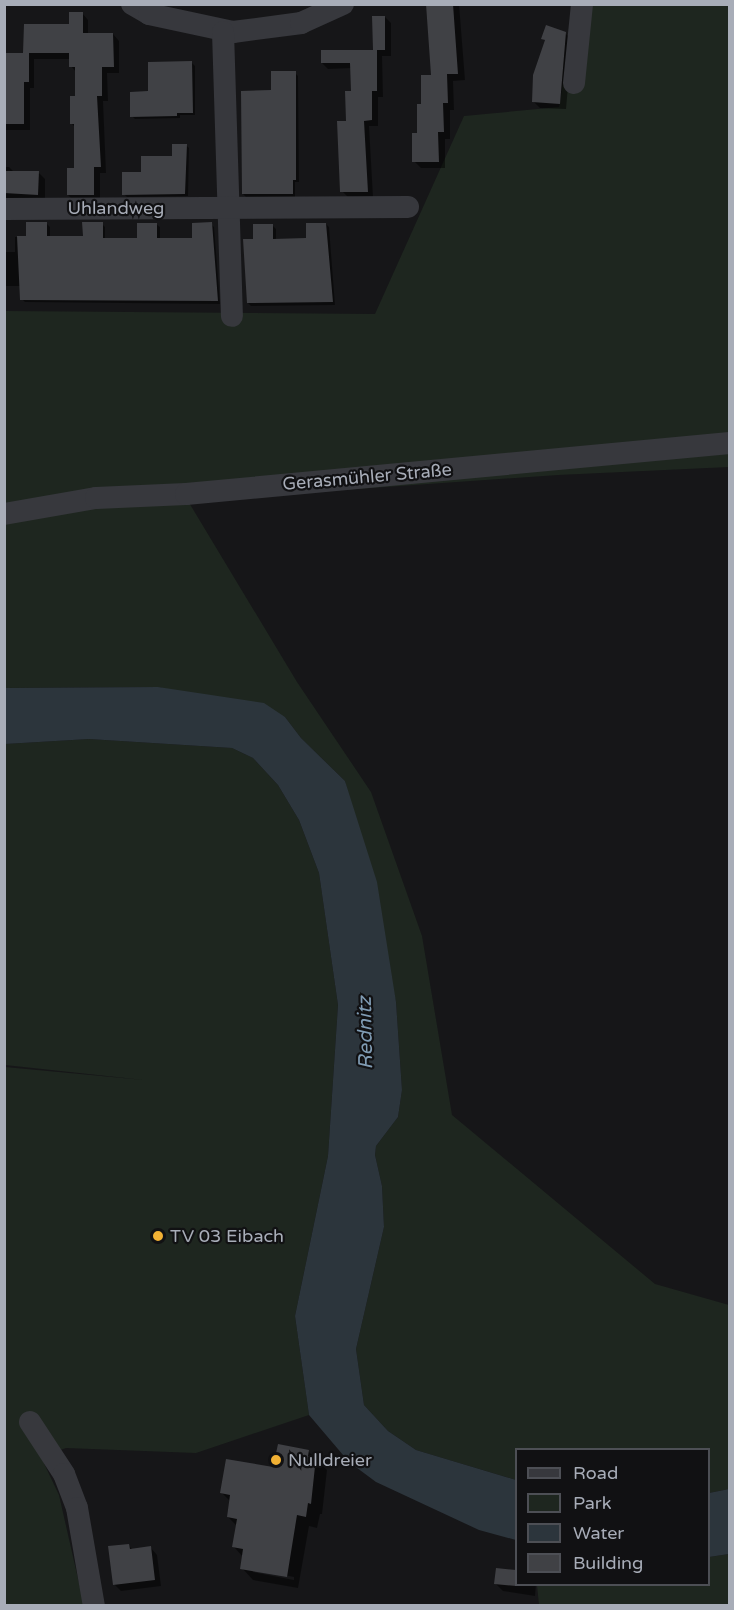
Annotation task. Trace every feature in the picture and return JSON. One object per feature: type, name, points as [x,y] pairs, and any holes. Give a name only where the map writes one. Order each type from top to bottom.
[{"type":"street","points":[[132,4],[149,14],[223,32],[301,23],[343,4]]},
{"type":"street","points":[[574,83],[582,4]]},
{"type":"street","points":[[223,32],[232,316]]},
{"type":"street","name":"Uhlandweg","points":[[4,209],[408,207]]},
{"type":"street","name":"Gerasmühler Straße","points":[[4,514],[96,498],[186,494],[729,443]]},
{"type":"street","points":[[30,1422],[64,1474],[77,1508],[94,1605]]},
{"type":"green space","points":[[576,5],[729,5],[729,467],[558,475],[188,501],[297,682],[371,792],[422,936],[452,1115],[655,1284],[729,1305],[729,1489],[710,1493],[710,1448],[515,1448],[515,1480],[416,1450],[388,1431],[364,1405],[356,1349],[384,1227],[382,1186],[375,1155],[376,1146],[398,1117],[402,1090],[396,1002],[345,781],[301,738],[285,717],[158,687],[5,688],[5,311],[375,314],[464,116],[559,107]]},
{"type":"green space","points":[[89,739],[232,748],[253,758],[278,785],[299,820],[319,873],[338,1005],[328,1156],[295,1316],[309,1415],[196,1453],[66,1448],[41,1457],[59,1495],[84,1605],[5,1605],[5,1067],[144,1080],[5,1065],[5,744]]},
{"type":"green space","points":[[729,1554],[729,1605],[539,1605],[537,1586],[710,1586],[710,1557]]},
{"type":"water","name":"Rednitz","points":[[158,687],[264,703],[285,717],[301,738],[345,781],[377,882],[396,1002],[402,1090],[398,1117],[376,1146],[375,1155],[382,1186],[384,1227],[356,1349],[364,1405],[388,1431],[416,1450],[515,1480],[515,1540],[479,1530],[376,1482],[349,1462],[309,1415],[295,1316],[328,1156],[338,1005],[319,873],[299,820],[278,785],[253,758],[232,748],[89,739],[5,744],[5,688]]},
{"type":"water","points":[[729,1489],[729,1554],[710,1557],[710,1493]]},
{"type":"building","points":[[426,4],[453,4],[458,74],[447,74],[448,103],[443,103],[444,132],[438,132],[439,162],[412,162],[412,133],[417,133],[417,104],[421,104],[421,75],[431,75]]},
{"type":"building","points":[[69,12],[83,12],[83,33],[113,33],[114,67],[102,67],[102,96],[97,96],[101,167],[94,167],[94,195],[67,195],[67,168],[74,168],[74,124],[70,124],[70,96],[75,96],[75,67],[69,67],[69,53],[29,53],[29,82],[24,82],[24,124],[4,124],[4,53],[23,53],[24,24],[69,24]]},
{"type":"building","points":[[372,16],[385,16],[385,50],[377,50],[377,91],[372,91],[372,120],[364,121],[368,192],[340,192],[337,121],[346,121],[345,91],[351,91],[350,63],[321,63],[321,50],[373,50]]},
{"type":"building","points":[[546,25],[566,32],[560,104],[532,102],[533,75],[545,40],[541,39]]},
{"type":"building","points":[[192,61],[193,113],[177,113],[177,116],[130,117],[130,92],[148,91],[148,62]]},
{"type":"building","points":[[271,71],[296,71],[296,180],[293,180],[293,194],[242,194],[241,91],[271,90]]},
{"type":"building","points":[[172,144],[187,144],[185,194],[122,195],[122,172],[141,172],[141,156],[172,156]]},
{"type":"building","points":[[4,171],[39,171],[38,195],[4,193]]},
{"type":"building","points":[[26,222],[47,222],[47,236],[83,236],[82,222],[103,222],[103,238],[137,238],[137,223],[157,223],[157,238],[192,238],[192,223],[212,222],[218,301],[20,300],[17,236],[26,236]]},
{"type":"building","points":[[306,223],[326,223],[333,302],[247,303],[243,239],[253,239],[253,224],[273,224],[273,239],[306,238]]},
{"type":"building","points":[[278,1444],[309,1450],[308,1456],[316,1457],[311,1504],[308,1503],[306,1517],[297,1515],[287,1577],[240,1569],[243,1549],[232,1547],[237,1519],[227,1517],[230,1495],[220,1493],[226,1459],[273,1467]]},
{"type":"building","points":[[129,1544],[130,1549],[151,1546],[155,1580],[113,1585],[108,1546]]},
{"type":"building","points":[[496,1568],[515,1570],[515,1586],[494,1584]]},
{"type":"place","name":"TV 03 Eibach","points":[[158,1236]]},
{"type":"place","name":"Nulldreier","points":[[276,1460]]}]
